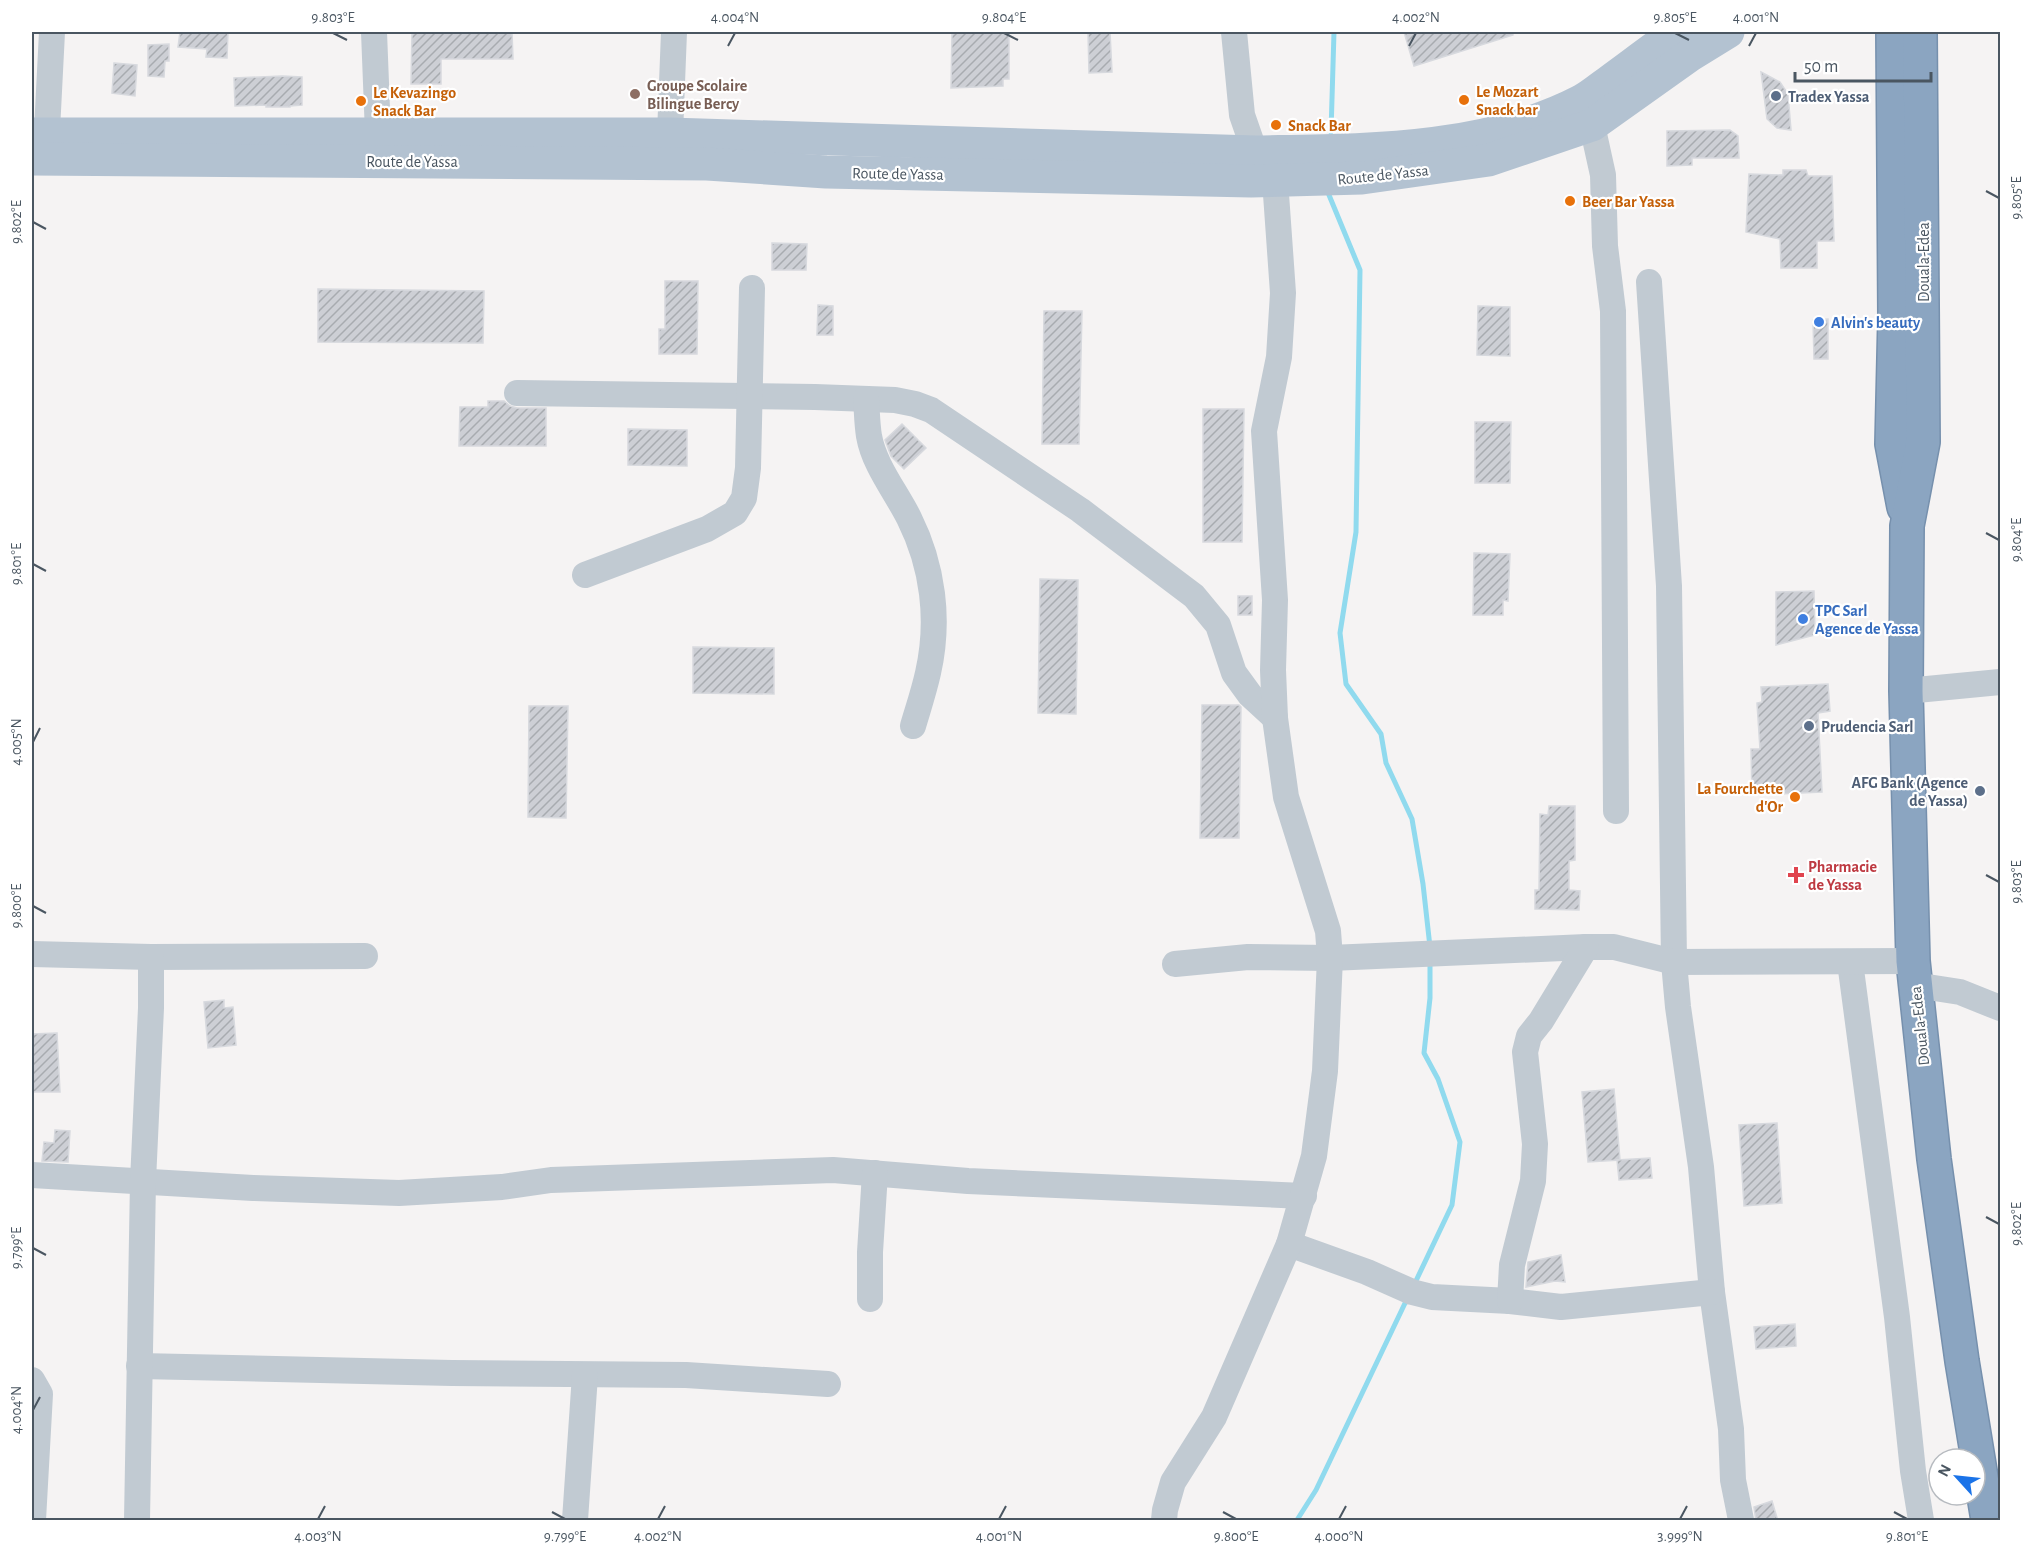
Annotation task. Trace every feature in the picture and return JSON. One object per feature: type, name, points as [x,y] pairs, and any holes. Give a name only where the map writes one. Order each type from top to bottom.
[{"type":"highway","name":"Douala-Edea","points":[[1893,32],[1895,315],[1892,444],[1907,526]]},
{"type":"highway","name":"Douala-Edea","points":[[1920,32],[1923,442],[1907,526],[1906,691],[1914,973],[1934,1159],[1962,1361],[1988,1521]]},
{"type":"main road","name":"Route de Yassa","points":[[39,146],[378,134],[670,134],[850,172],[1275,180],[1362,178],[1489,160],[1588,112],[1728,32]]},
{"type":"main road","name":"Route de Yassa","points":[[39,146],[707,164],[758,151],[1344,151],[1443,141],[1499,131],[1545,117],[1588,112],[1668,35]]},
{"type":"street","points":[[39,146],[52,32]]},
{"type":"street","points":[[374,32],[378,134]]},
{"type":"street","points":[[670,134],[674,32]]},
{"type":"street","points":[[1164,1521],[1173,1482],[1214,1417],[1289,1244],[1314,1156],[1325,1071],[1329,931],[1286,797],[1275,718],[1273,670],[1275,600],[1264,432],[1279,357],[1284,293],[1275,180],[1265,171],[1255,152],[1242,115],[1234,32]]},
{"type":"street","points":[[1588,112],[1603,175],[1605,246],[1613,311],[1616,811]]},
{"type":"street","points":[[1649,282],[1669,586],[1674,962],[1678,1007],[1701,1167],[1712,1292],[1731,1429],[1733,1480],[1741,1521]]},
{"type":"street","points":[[585,574],[707,529],[735,513],[744,498],[748,468],[751,397],[752,288]]},
{"type":"street","points":[[517,393],[895,400],[931,410],[1080,510],[1194,596],[1218,625],[1234,673],[1250,695],[1275,718]]},
{"type":"street","points":[[866,399],[869,437],[880,465],[910,519],[928,567],[934,600],[928,673],[913,726]]},
{"type":"street","points":[[1906,691],[2001,682]]},
{"type":"street","points":[[1510,1301],[1512,1265],[1533,1181],[1535,1144],[1525,1052],[1529,1036],[1541,1021],[1587,946]]},
{"type":"street","points":[[1175,964],[1248,957],[1330,958],[1587,946],[1614,947],[1674,962],[1850,962],[1914,973],[2001,1008]]},
{"type":"street","points":[[32,954],[151,957],[365,956]]},
{"type":"street","points":[[137,1521],[143,1181],[151,1008],[151,957]]},
{"type":"street","points":[[1850,962],[1897,1317],[1913,1471],[1921,1521]]},
{"type":"street","points":[[32,1175],[253,1188],[399,1193],[502,1188],[551,1180],[833,1170],[968,1181],[1304,1196]]},
{"type":"street","points":[[870,1299],[870,1252],[875,1173]]},
{"type":"street","points":[[1289,1244],[1367,1272],[1412,1292],[1432,1297],[1510,1301],[1561,1307],[1712,1292]]},
{"type":"street","points":[[139,1366],[686,1375],[828,1384]]},
{"type":"street","points":[[574,1521],[585,1375]]},
{"type":"street","points":[[32,1380],[40,1394],[33,1521]]},
{"type":"building","points":[[180,32],[228,32],[227,58],[206,57],[207,49],[178,47]]},
{"type":"building","points":[[412,32],[512,32],[513,59],[441,59],[441,84],[411,84]]},
{"type":"building","points":[[952,32],[1009,32],[1009,79],[1003,79],[1003,86],[951,88]]},
{"type":"building","points":[[1088,32],[1110,32],[1112,72],[1089,73]]},
{"type":"building","points":[[1404,32],[1513,32],[1513,35],[1414,66]]},
{"type":"building","points":[[169,44],[169,61],[165,61],[164,77],[148,76],[148,45]]},
{"type":"building","points":[[114,63],[137,65],[135,96],[112,93]]},
{"type":"building","points":[[1761,72],[1780,82],[1788,94],[1791,130],[1777,128],[1767,119]]},
{"type":"building","points":[[302,77],[302,105],[290,107],[235,106],[234,78]]},
{"type":"building","points":[[1730,130],[1738,136],[1739,158],[1692,158],[1692,165],[1667,166],[1667,131]]},
{"type":"building","points":[[1783,170],[1806,170],[1808,176],[1832,176],[1834,241],[1817,241],[1817,268],[1781,268],[1780,239],[1746,232],[1749,174],[1783,175]]},
{"type":"building","points":[[772,243],[807,244],[806,270],[772,270]]},
{"type":"building","points":[[665,281],[698,281],[697,354],[659,354],[659,329],[665,329]]},
{"type":"building","points":[[318,289],[484,291],[483,343],[318,342]]},
{"type":"building","points":[[818,305],[833,306],[833,335],[817,335]]},
{"type":"building","points":[[1478,306],[1510,307],[1510,356],[1477,355]]},
{"type":"building","points":[[1044,311],[1082,311],[1079,444],[1042,444]]},
{"type":"building","points":[[1828,319],[1828,359],[1814,359],[1813,320]]},
{"type":"building","points":[[488,401],[504,401],[517,408],[546,408],[546,446],[459,446],[460,407],[488,407]]},
{"type":"building","points":[[1203,409],[1244,409],[1242,542],[1203,542]]},
{"type":"building","points":[[1475,422],[1511,422],[1510,483],[1475,483]]},
{"type":"building","points":[[902,424],[926,448],[904,469],[891,456],[885,440]]},
{"type":"building","points":[[628,429],[687,430],[687,466],[628,465]]},
{"type":"building","points":[[1474,553],[1510,554],[1508,601],[1503,600],[1503,615],[1473,615]]},
{"type":"building","points":[[1040,579],[1078,580],[1076,714],[1038,713]]},
{"type":"building","points":[[1814,591],[1815,635],[1776,645],[1776,592]]},
{"type":"building","points":[[1238,596],[1252,596],[1252,615],[1238,615]]},
{"type":"building","points":[[693,647],[774,648],[774,694],[693,693]]},
{"type":"building","points":[[1828,684],[1830,711],[1818,713],[1822,792],[1752,795],[1751,749],[1760,749],[1757,703],[1762,702],[1761,687]]},
{"type":"building","points":[[1202,705],[1239,705],[1241,707],[1239,838],[1200,838]]},
{"type":"building","points":[[529,706],[568,706],[566,818],[528,817]]},
{"type":"building","points":[[1549,806],[1575,806],[1575,860],[1569,861],[1569,890],[1580,891],[1579,910],[1535,909],[1535,890],[1539,890],[1540,814],[1548,815]]},
{"type":"building","points":[[224,1000],[224,1008],[233,1007],[236,1045],[208,1048],[204,1002]]},
{"type":"building","points":[[57,1033],[60,1092],[32,1092],[32,1034]]},
{"type":"building","points":[[1614,1089],[1620,1160],[1588,1162],[1582,1092]]},
{"type":"building","points":[[1777,1123],[1782,1203],[1744,1206],[1739,1125]]},
{"type":"building","points":[[55,1130],[70,1131],[68,1162],[42,1161],[44,1142],[54,1143]]},
{"type":"building","points":[[1650,1158],[1652,1178],[1619,1180],[1617,1160]]},
{"type":"building","points":[[1561,1255],[1565,1282],[1555,1281],[1526,1287],[1528,1262]]},
{"type":"building","points":[[1795,1324],[1796,1346],[1756,1349],[1754,1327]]},
{"type":"building","points":[[1772,1501],[1778,1521],[1756,1521],[1754,1507]]},
{"type":"waterway","points":[[1331,132],[1334,32]]},
{"type":"waterway","points":[[1329,195],[1360,270],[1356,532],[1340,633],[1346,684],[1381,734],[1386,763],[1412,819],[1423,884],[1430,947]]},
{"type":"waterway","points":[[1414,1285],[1452,1205],[1460,1142],[1438,1079],[1424,1053],[1430,998],[1430,960]]},
{"type":"waterway","points":[[1297,1520],[1316,1490],[1407,1299]]},
{"type":"place","name":"Groupe Scolaire Bilingue Bercy","points":[[635,94]]},
{"type":"place","name":"Tradex Yassa","points":[[1776,96]]},
{"type":"place","name":"Le Mozart Snack bar","points":[[1464,100]]},
{"type":"place","name":"Le Kevazingo Snack Bar","points":[[361,101]]},
{"type":"place","name":"Snack Bar","points":[[1276,125]]},
{"type":"place","name":"Beer Bar Yassa","points":[[1570,201]]},
{"type":"place","name":"Alvin's beauty","points":[[1819,322]]},
{"type":"place","name":"TPC Sarl Agence de Yassa","points":[[1803,619]]},
{"type":"place","name":"Prudencia Sarl","points":[[1809,726]]},
{"type":"place","name":"AFG Bank (Agence de Yassa)","points":[[1980,791]]},
{"type":"place","name":"La Fourchette d'Or","points":[[1795,797]]},
{"type":"place","name":"Pharmacie de Yassa","points":[[1796,875]]}]
